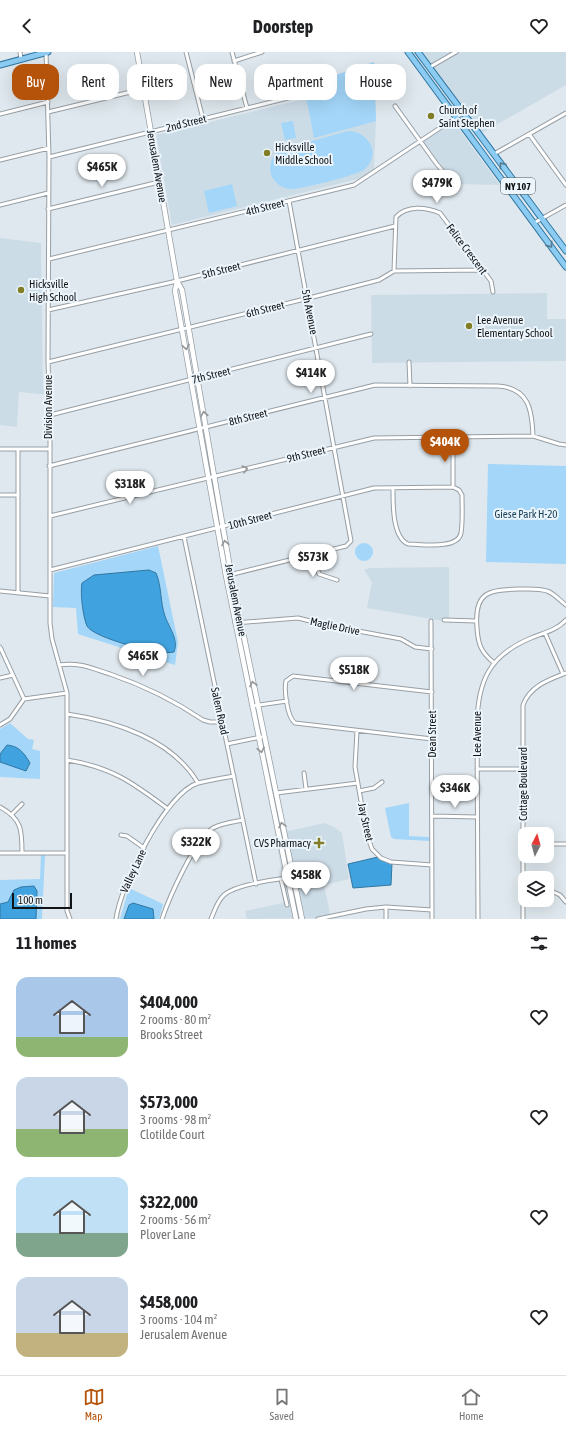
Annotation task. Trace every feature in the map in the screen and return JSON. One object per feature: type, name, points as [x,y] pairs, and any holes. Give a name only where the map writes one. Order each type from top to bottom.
[{"type":"main road","points":[[0,65],[47,52]]},
{"type":"main road","name":"Jerusalem Avenue","points":[[136,52],[138,64]]},
{"type":"main road","name":"NY 107","points":[[408,52],[566,267]]},
{"type":"main road","name":"NY 107","points":[[418,52],[566,251]]},
{"type":"main road","name":"Jerusalem Avenue","points":[[145,100],[177,281],[182,290],[198,378],[223,528],[228,575]]},
{"type":"main road","name":"Jerusalem Avenue","points":[[177,281],[175,291],[192,380],[207,478],[217,529],[258,705],[270,794],[284,878],[296,919]]},
{"type":"main road","name":"Jerusalem Avenue","points":[[238,622],[252,706],[262,737],[276,793],[302,919]]},
{"type":"street","points":[[20,52],[21,59]]},
{"type":"street","name":"Division Avenue","points":[[47,52],[49,148],[48,362],[50,415],[48,448],[50,596],[52,639],[67,693],[67,911],[70,919]]},
{"type":"street","points":[[186,52],[203,119]]},
{"type":"street","points":[[232,52],[247,108]]},
{"type":"street","points":[[234,60],[262,52]]},
{"type":"street","points":[[430,67],[456,52]]},
{"type":"street","points":[[48,112],[127,93]]},
{"type":"street","name":"2nd Street","points":[[49,157],[280,100]]},
{"type":"street","points":[[0,114],[48,102]]},
{"type":"street","points":[[395,106],[455,186]]},
{"type":"street","name":"4th Street","points":[[49,259],[354,185],[464,112]]},
{"type":"street","points":[[494,154],[566,113]]},
{"type":"street","points":[[529,134],[566,185]]},
{"type":"street","points":[[0,160],[49,148]]},
{"type":"street","points":[[48,209],[159,182]]},
{"type":"street","points":[[0,205],[48,193]]},
{"type":"street","name":"5th Avenue","points":[[289,201],[335,446],[351,541],[346,546],[313,554]]},
{"type":"street","points":[[534,223],[566,205]]},
{"type":"street","name":"Felice Crescent","points":[[394,271],[396,217],[402,211],[408,209],[431,209],[440,213],[491,281],[493,292]]},
{"type":"street","name":"5th Street","points":[[48,310],[177,281],[395,226]]},
{"type":"street","name":"6th Street","points":[[48,362],[307,299],[379,280],[394,271],[482,270]]},
{"type":"street","name":"7th Street","points":[[50,415],[371,334]]},
{"type":"street","points":[[409,362],[410,386]]},
{"type":"street","name":"8th Street","points":[[49,466],[375,385],[498,386],[510,388],[520,394],[528,403],[532,416],[533,436]]},
{"type":"street","name":"9th Street","points":[[50,516],[335,446],[374,438],[533,436],[566,445]]},
{"type":"street","points":[[393,488],[393,503],[398,533],[404,542],[408,544],[450,544],[457,540],[461,531],[462,495],[459,490],[453,488],[453,438]]},
{"type":"street","points":[[0,449],[48,448]]},
{"type":"street","points":[[18,449],[18,593]]},
{"type":"street","name":"10th Street","points":[[50,570],[184,538],[374,488],[453,488]]},
{"type":"street","points":[[0,495],[18,495]]},
{"type":"street","name":"Salem Road","points":[[184,538],[256,884]]},
{"type":"street","points":[[228,575],[313,554],[319,574],[337,580]]},
{"type":"street","points":[[566,605],[547,591],[498,590],[488,593],[481,600],[476,621],[480,648],[493,662],[518,644],[560,625],[566,620]]},
{"type":"street","points":[[0,591],[50,596]]},
{"type":"street","name":"Maglie Drive","points":[[238,622],[298,618],[326,625],[401,639],[415,646],[432,650]]},
{"type":"street","points":[[444,620],[476,621]]},
{"type":"street","name":"Dean Street","points":[[431,621],[432,919]]},
{"type":"street","points":[[545,632],[564,674]]},
{"type":"street","points":[[0,647],[24,699]]},
{"type":"street","name":"Lee Avenue","points":[[478,919],[478,701],[481,689],[493,662]]},
{"type":"street","points":[[59,665],[80,664],[139,684],[167,697],[203,720],[210,722],[222,722]]},
{"type":"street","name":"Cottage Boulevard","points":[[524,827],[523,710],[525,700],[536,687],[564,674]]},
{"type":"street","points":[[0,678],[13,675]]},
{"type":"street","points":[[432,692],[293,676],[286,681],[285,690],[290,717],[295,723],[432,739]]},
{"type":"street","points":[[0,726],[10,719],[24,699],[67,693]]},
{"type":"street","points":[[252,706],[287,701]]},
{"type":"street","points":[[67,714],[110,722],[142,735],[185,765],[198,784]]},
{"type":"street","name":"Jay Street","points":[[357,731],[354,760],[369,844],[377,855],[391,862],[432,865]]},
{"type":"street","points":[[227,744],[262,737]]},
{"type":"street","points":[[67,760],[94,765],[121,776],[168,809]]},
{"type":"street","points":[[478,769],[523,769]]},
{"type":"street","points":[[304,773],[306,789]]},
{"type":"street","name":"Valley Lane","points":[[116,919],[123,891],[144,848],[168,809],[179,797],[198,784],[234,776]]},
{"type":"street","points":[[360,791],[374,788],[382,782]]},
{"type":"street","points":[[270,794],[358,783]]},
{"type":"street","points":[[12,814],[22,804]]},
{"type":"street","points":[[0,807],[12,814],[21,829],[22,853]]},
{"type":"street","points":[[432,816],[477,817]]},
{"type":"street","points":[[162,919],[182,873],[206,835],[214,827],[243,820]]},
{"type":"street","points":[[121,835],[127,836],[144,848]]},
{"type":"street","points":[[554,844],[566,844]]},
{"type":"street","points":[[0,853],[67,852]]},
{"type":"street","points":[[211,919],[221,898],[227,893],[256,884],[284,878]]},
{"type":"street","name":"Jerusalem Avenue","points":[[284,878],[287,905]]},
{"type":"street","points":[[554,892],[560,895],[566,902]]},
{"type":"street","points":[[386,907],[386,919]]},
{"type":"street","points":[[318,919],[386,907],[432,910]]},
{"type":"street","name":"Cottage Boulevard","points":[[523,907],[523,919]]},
{"type":"shaded area","points":[[408,52],[566,52],[566,85],[475,137]]},
{"type":"shaded area","name":"Hicksville Middle School","points":[[345,72],[345,100],[375,100],[374,170],[362,178],[172,225],[156,135],[300,100],[337,100],[337,75]]},
{"type":"shaded area","points":[[453,121],[500,185],[454,184],[423,141]]},
{"type":"shaded area","name":"Hicksville High School","points":[[0,238],[41,243],[43,388],[48,395],[19,392],[17,427],[0,425]]},
{"type":"shaded area","name":"Lee Avenue Elementary School","points":[[547,293],[547,319],[566,319],[566,361],[372,363],[371,295]]},
{"type":"shaded area","points":[[449,567],[449,622],[367,608],[372,582],[364,570],[369,568]]},
{"type":"shaded area","points":[[149,570],[156,573],[158,578],[163,611],[174,638],[174,652],[167,653],[143,649],[114,641],[92,631],[87,626],[83,611],[82,583],[94,575]]},
{"type":"shaded area","points":[[7,745],[18,748],[26,756],[30,763],[26,771],[0,762],[0,754]]},
{"type":"shaded area","points":[[324,823],[334,827],[342,833],[349,879],[324,885],[331,918],[247,919],[245,911],[283,903],[283,881],[275,834]]},
{"type":"shaded area","points":[[378,857],[392,863],[391,885],[353,888],[348,864]]},
{"type":"shaded area","points":[[34,886],[37,891],[36,919],[0,919],[0,904],[8,902],[14,890],[21,887]]},
{"type":"shaded area","points":[[133,903],[153,909],[154,919],[124,919],[129,905]]},
{"type":"green space","points":[[345,72],[345,100],[375,100],[376,121],[314,138],[307,100],[337,100],[337,75]]},
{"type":"green space","points":[[293,121],[296,138],[285,140],[281,123]]},
{"type":"green space","points":[[348,131],[361,135],[367,139],[370,144],[372,157],[370,163],[365,169],[341,178],[295,189],[284,188],[275,182],[270,170],[271,162],[279,150]]},
{"type":"green space","points":[[232,184],[237,206],[209,213],[204,191]]},
{"type":"green space","name":"Giese Park H-20","points":[[488,464],[566,466],[566,564],[486,562]]},
{"type":"green space","points":[[364,543],[370,546],[373,552],[370,558],[364,561],[358,558],[355,552],[358,546]]},
{"type":"green space","points":[[158,546],[178,642],[175,665],[78,634],[76,608],[53,607],[54,573]]},
{"type":"green space","points":[[10,723],[28,739],[34,740],[32,749],[40,751],[40,779],[0,777],[0,729]]},
{"type":"green space","points":[[409,803],[409,836],[429,837],[429,841],[394,839],[391,837],[385,808]]},
{"type":"green space","points":[[41,855],[45,855],[42,919],[0,919],[0,880],[40,879]]},
{"type":"green space","points":[[129,888],[163,904],[159,919],[120,919]]},
{"type":"place","name":"Church of Saint Stephen","points":[[431,116]]},
{"type":"place","name":"Hicksville Middle School","points":[[267,153]]},
{"type":"place","name":"Hicksville High School","points":[[21,290]]},
{"type":"place","name":"Lee Avenue Elementary School","points":[[469,326]]},
{"type":"place","name":"CVS Pharmacy","points":[[319,843]]}]
